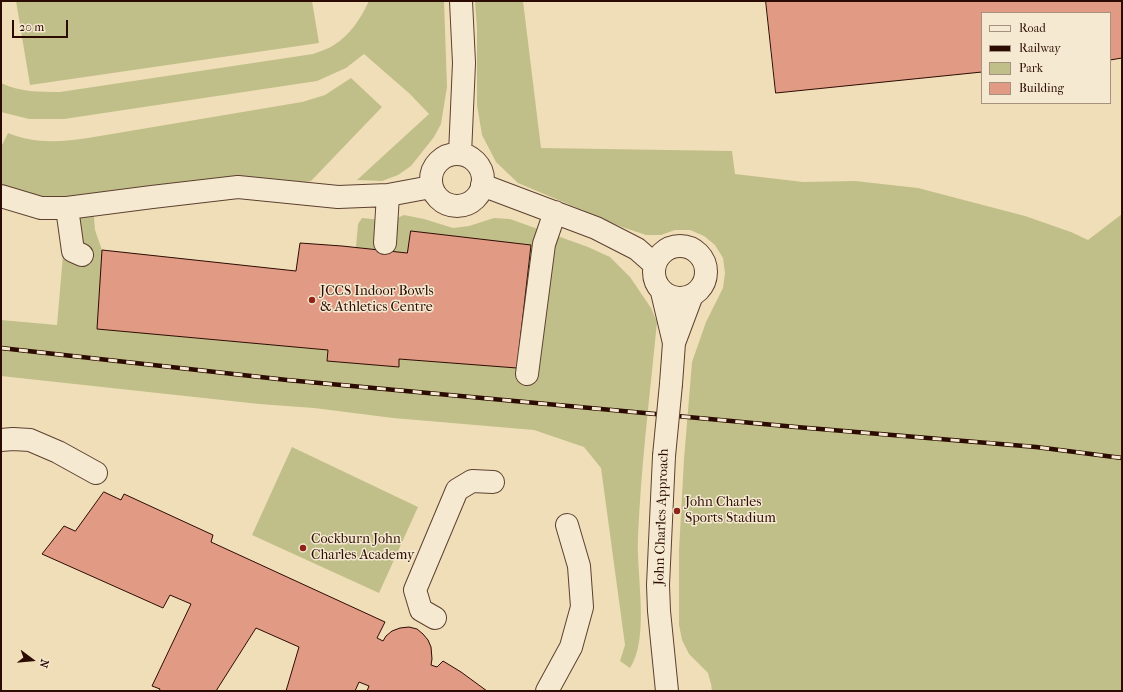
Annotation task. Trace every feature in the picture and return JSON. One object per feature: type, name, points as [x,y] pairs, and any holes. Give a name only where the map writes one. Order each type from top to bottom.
[{"type":"street","points":[[460,154],[464,63],[462,1]]},
{"type":"street","points":[[452,154],[460,154],[466,155],[477,163],[482,174],[482,185],[480,193],[470,204],[454,207],[439,200],[433,192],[430,181],[431,172],[437,162],[444,157],[452,154]]},
{"type":"street","points":[[482,185],[596,228],[637,249],[654,264]]},
{"type":"street","points":[[1,196],[41,208],[67,208],[238,187],[338,197],[388,195],[431,187]]},
{"type":"street","points":[[385,244],[388,195]]},
{"type":"street","points":[[67,208],[73,251],[82,255]]},
{"type":"street","points":[[527,374],[544,244],[555,212]]},
{"type":"street","name":"John Charles Approach","points":[[667,691],[659,611],[658,585],[664,456],[674,343],[692,295],[699,290],[704,283],[706,275],[706,266],[697,252],[689,247],[681,245],[672,246],[659,256],[654,264],[653,273],[656,284],[662,292],[674,343]]},
{"type":"street","points":[[662,292],[677,298],[685,298],[692,295]]},
{"type":"street","points":[[1,440],[30,440],[58,452],[96,473]]},
{"type":"street","points":[[435,618],[421,610],[415,590],[457,490],[472,481],[492,482]]},
{"type":"street","points":[[547,691],[571,647],[582,607],[579,566],[567,525]]},
{"type":"green space","points":[[16,1],[312,1],[319,43],[30,85]]},
{"type":"green space","points":[[369,1],[444,1],[447,87],[441,124],[434,137],[411,166],[398,175],[382,181],[357,180],[429,114],[410,94],[364,54],[346,68],[317,81],[64,119],[29,119],[1,112],[1,83],[22,90],[37,92],[60,92],[313,54],[327,49],[340,41],[359,20]]},
{"type":"green space","points":[[475,1],[523,1],[541,148],[732,151],[735,174],[803,182],[855,181],[918,188],[1025,216],[1071,232],[1088,240],[1122,214],[1122,691],[712,691],[708,673],[689,654],[682,640],[679,625],[679,550],[684,459],[692,362],[706,322],[723,288],[725,273],[723,258],[715,245],[704,236],[690,230],[675,230],[661,235],[646,235],[622,227],[518,183],[496,162],[482,135],[477,105],[477,29]]},
{"type":"green space","points":[[351,78],[382,107],[311,181],[305,182],[254,178],[103,195],[53,198],[20,193],[1,186],[1,147],[8,133],[28,139],[48,141],[88,138],[302,102],[325,95]]},
{"type":"green space","points":[[93,205],[95,230],[102,250],[97,329],[328,350],[327,361],[399,367],[399,359],[517,368],[531,245],[411,231],[407,253],[387,251],[397,218],[404,215],[424,219],[453,228],[469,226],[494,218],[510,219],[588,247],[610,257],[630,277],[651,308],[657,322],[639,510],[638,552],[641,623],[636,655],[630,668],[620,661],[625,645],[601,468],[584,447],[534,430],[393,418],[314,408],[259,404],[1,376],[1,320],[57,325],[67,208]]},
{"type":"green space","points":[[362,218],[381,220],[376,250],[356,247],[358,224]]},
{"type":"green space","points":[[292,447],[418,507],[379,593],[252,535]]},
{"type":"building","points":[[766,1],[1122,1],[1122,58],[1111,60],[1111,12],[981,12],[981,72],[776,93]]},
{"type":"building","name":"JCCS Indoor Bowls & Athletics Centre","points":[[411,231],[531,245],[517,368],[399,359],[399,367],[327,361],[328,350],[97,329],[102,250],[296,271],[300,243],[407,253]]},
{"type":"building","points":[[104,492],[121,500],[124,494],[213,535],[211,542],[385,622],[377,638],[383,641],[392,631],[400,628],[409,627],[417,629],[428,640],[431,647],[431,665],[437,667],[443,661],[487,691],[367,691],[369,686],[359,682],[355,691],[286,691],[299,647],[256,628],[216,691],[159,691],[160,689],[152,686],[191,604],[170,595],[163,608],[42,554],[64,526],[75,531]]},
{"type":"railway","points":[[1,348],[287,380],[796,427],[1036,447],[1122,458]]},
{"type":"place","name":"JCCS Indoor Bowls & Athletics Centre","points":[[312,300]]},
{"type":"place","name":"John Charles Sports Stadium","points":[[677,511]]},
{"type":"place","name":"Cockburn John Charles Academy","points":[[303,548]]}]
